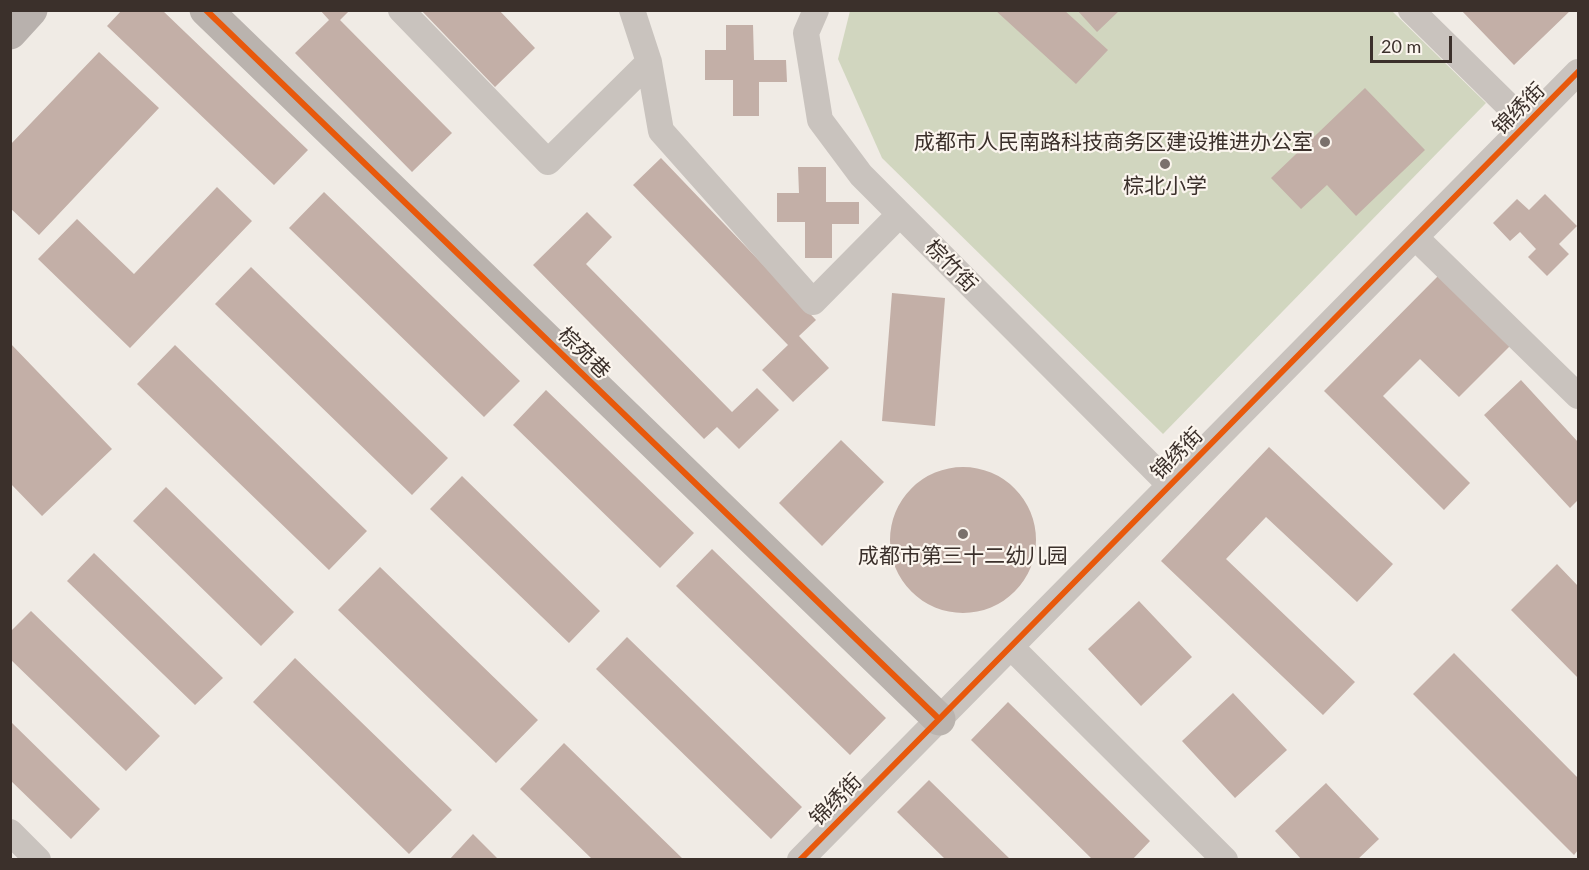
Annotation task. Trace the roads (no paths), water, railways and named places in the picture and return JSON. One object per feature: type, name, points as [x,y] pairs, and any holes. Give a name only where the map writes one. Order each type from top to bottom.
[{"type":"main road","points":[[10,33],[31,10]]},
{"type":"street","name":"棕苑巷","points":[[206,10],[939,718]]},
{"type":"street","points":[[401,10],[548,162],[649,62]]},
{"type":"street","points":[[632,10],[649,62],[661,131],[813,302],[900,214]]},
{"type":"street","name":"棕竹街","points":[[816,10],[806,33],[820,120],[861,175],[1170,485]]},
{"type":"street","points":[[1411,10],[1527,124]]},
{"type":"street","name":"锦绣街","points":[[800,860],[1578,72]]},
{"type":"street","points":[[1415,237],[1578,396]]},
{"type":"street","points":[[1011,646],[1225,860]]},
{"type":"street","points":[[10,832],[38,860]]},
{"type":"place","name":"成都市人民南路科技商务区建设推进办公室","points":[[1325,142]]},
{"type":"place","name":"棕北小学","points":[[1165,164]]},
{"type":"place","name":"成都市第三十二幼儿园","points":[[963,534]]}]
